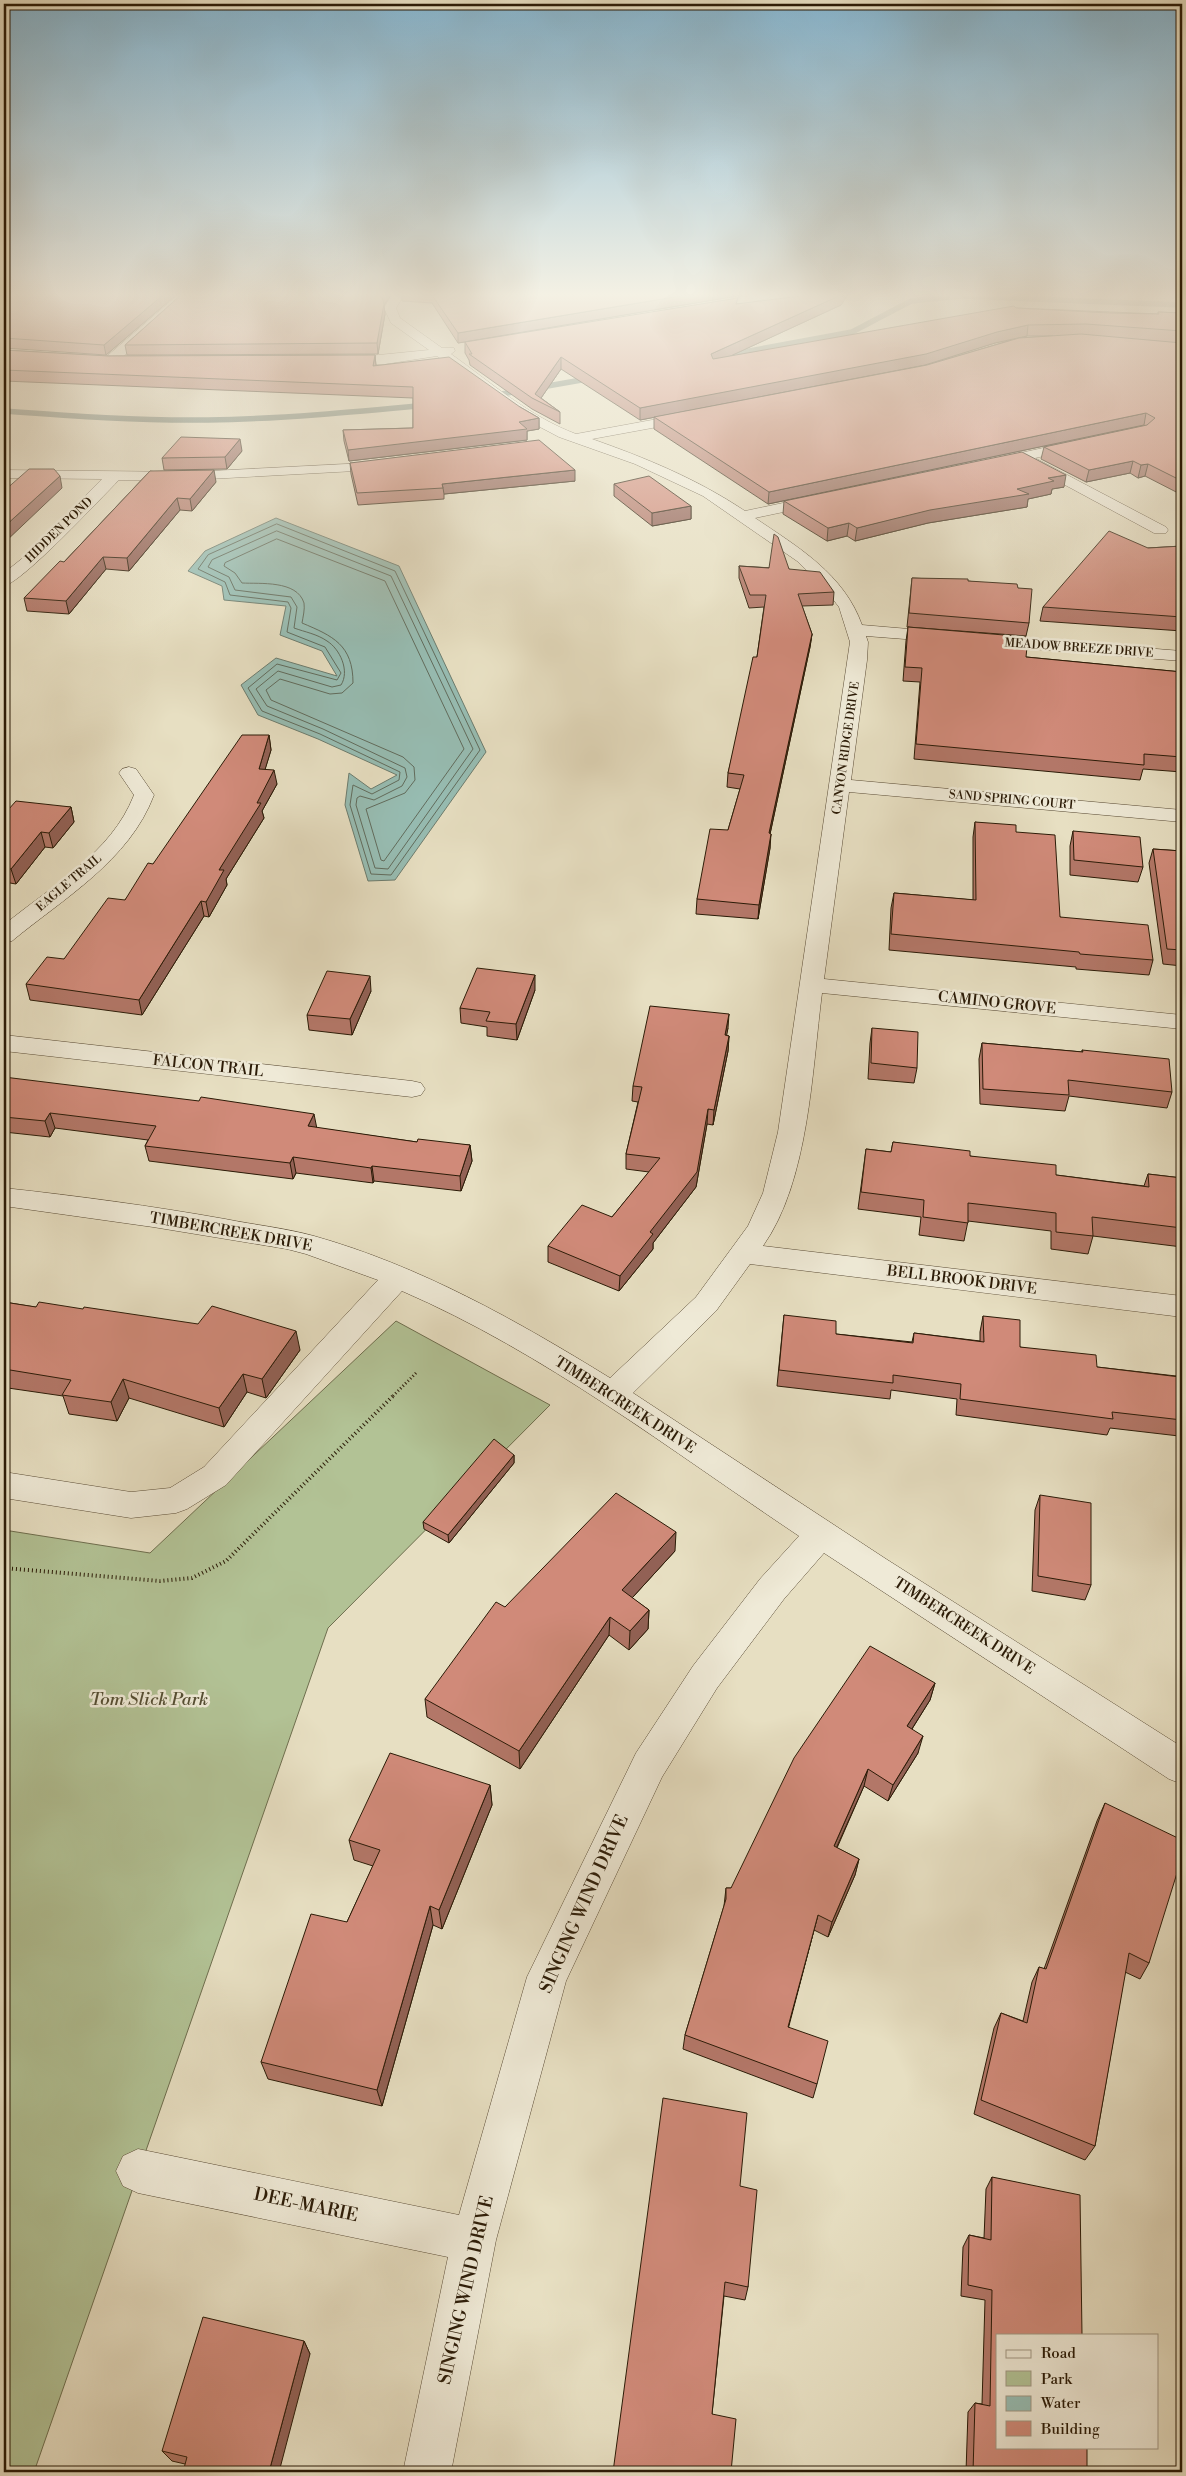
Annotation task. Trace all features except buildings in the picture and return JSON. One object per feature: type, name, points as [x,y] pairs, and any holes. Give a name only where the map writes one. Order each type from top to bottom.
[{"type":"street","name":"CANYON RIDGE DRIVE","points":[[521,411],[575,438],[640,461],[685,481],[744,516],[803,558],[827,580],[847,607],[859,642],[841,785],[792,1132],[776,1192],[760,1229],[706,1304],[611,1395]]},
{"type":"street","points":[[548,443],[700,415]]},
{"type":"street","points":[[974,467],[1097,441]]},
{"type":"street","points":[[1022,457],[1160,530]]},
{"type":"street","points":[[4,474],[113,477],[243,475],[405,464]]},
{"type":"street","name":"HIDDEN POND","points":[[4,581],[30,560],[113,477]]},
{"type":"street","points":[[744,516],[840,496]]},
{"type":"street","name":"MEADOW BREEZE DRIVE","points":[[856,630],[1182,656]]},
{"type":"street","name":"EAGLE TRAIL","points":[[4,936],[82,875],[124,832],[140,810],[144,795],[129,773]]},
{"type":"street","name":"SAND SPRING COURT","points":[[841,785],[1182,816]]},
{"type":"street","name":"CAMINO GROVE","points":[[812,985],[1182,1022]]},
{"type":"street","name":"FALCON TRAIL","points":[[4,1043],[412,1089]]},
{"type":"street","name":"TIMBERCREEK DRIVE","points":[[4,1197],[203,1224],[311,1245],[399,1276],[497,1325],[611,1395],[821,1534],[1182,1767]]},
{"type":"street","name":"BELL BROOK DRIVE","points":[[742,1253],[1182,1307]]},
{"type":"street","points":[[4,1485],[131,1504],[176,1500],[215,1476],[399,1276]]},
{"type":"street","name":"SINGING WIND DRIVE","points":[[427,2472],[474,2240],[546,1977],[649,1764],[705,1677],[772,1589],[821,1534]]},
{"type":"street","name":"DEE-MARIE","points":[[138,2171],[474,2240]]},
{"type":"path","points":[[4,1568],[160,1581],[192,1578],[226,1561],[417,1372]]},
{"type":"green space","name":"Tom Slick Park","points":[[396,1321],[550,1405],[328,1628],[34,2472],[4,2472],[4,1530],[150,1553]]},
{"type":"water","points":[[276,518],[399,566],[486,752],[395,880],[368,881],[345,805],[349,773],[371,789],[397,775],[318,739],[258,715],[241,685],[276,658],[337,676],[322,651],[280,635],[286,606],[224,600],[222,586],[188,571],[205,551]]},
{"type":"waterway","points":[[4,411],[132,419],[208,420],[290,417],[370,411]]}]
